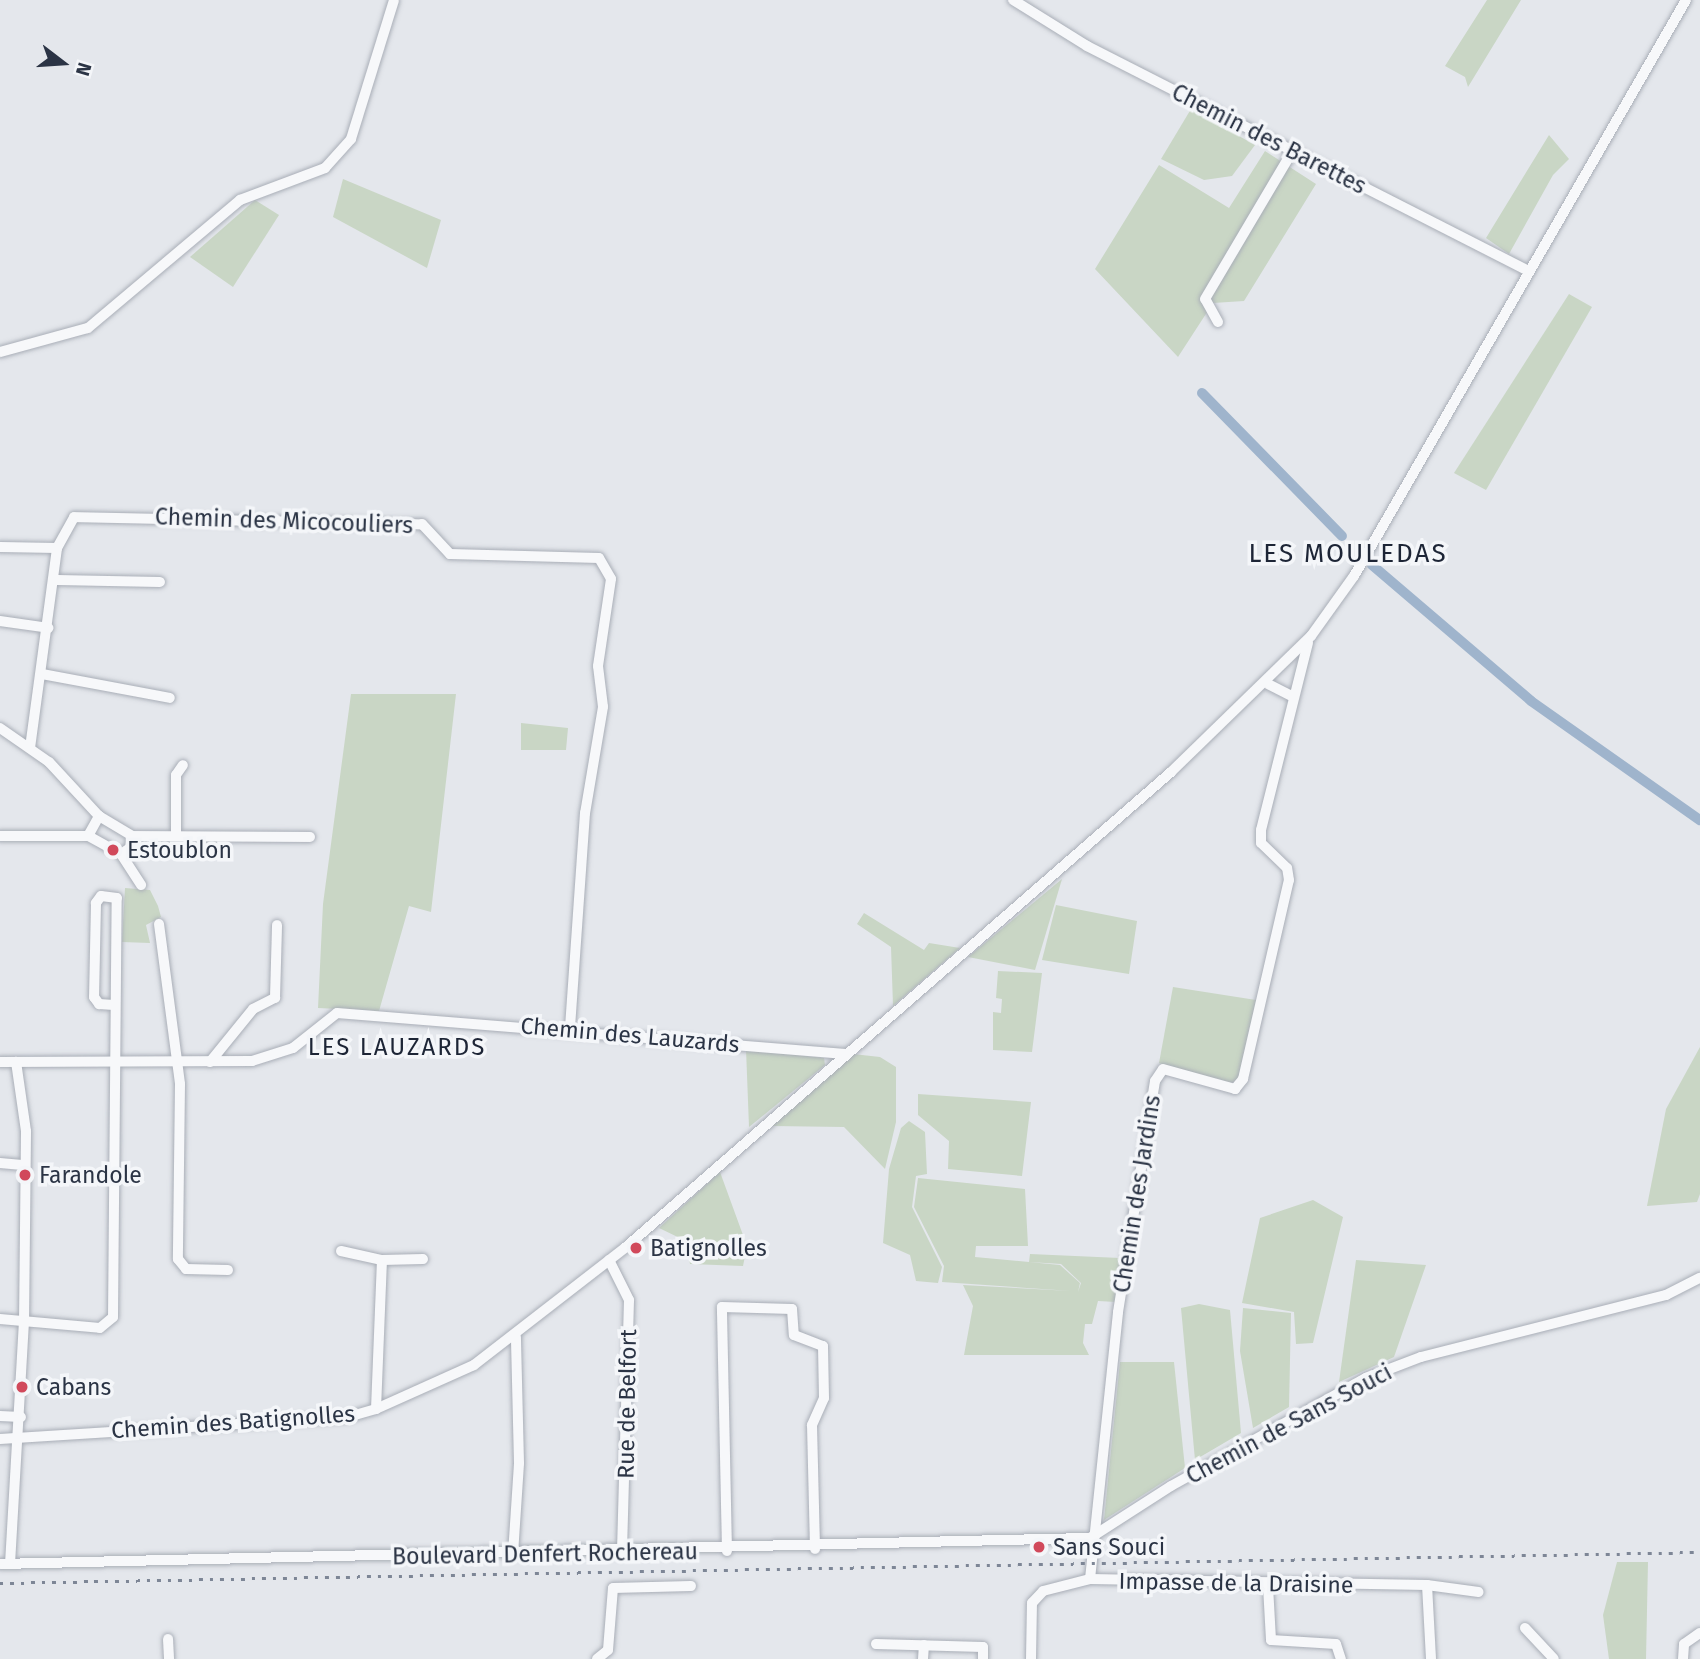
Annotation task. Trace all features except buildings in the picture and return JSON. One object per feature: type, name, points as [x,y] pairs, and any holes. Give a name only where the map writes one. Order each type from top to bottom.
[{"type":"street","points":[[0,352],[88,328],[240,200],[326,168],[351,139],[394,0]]},
{"type":"street","name":"Chemin des Barettes","points":[[1013,0],[1293,150],[1528,271]]},
{"type":"street","points":[[1311,636],[1354,576],[1686,0]]},
{"type":"street","points":[[1217,322],[1205,299],[1293,150]]},
{"type":"street","name":"Chemin des Micocouliers","points":[[57,548],[67,522],[95,515],[422,524],[450,554],[599,558],[611,579],[598,666],[603,707],[584,813],[570,1028]]},
{"type":"street","points":[[0,547],[57,548],[57,580],[30,748]]},
{"type":"street","points":[[57,580],[160,582]]},
{"type":"street","points":[[0,621],[49,628]]},
{"type":"street","name":"Chemin des Batignolles","points":[[0,1439],[348,1417],[376,1409],[438,1384],[516,1337],[609,1260],[1268,684],[1311,636]]},
{"type":"street","name":"Chemin des Jardins","points":[[1090,1538],[1155,1081],[1163,1069],[1235,1089],[1243,1079],[1289,880],[1287,868],[1260,839],[1292,696],[1311,636]]},
{"type":"street","points":[[42,674],[170,698]]},
{"type":"street","points":[[1268,684],[1292,696]]},
{"type":"street","points":[[0,728],[30,748],[99,816],[132,836],[310,837]]},
{"type":"street","points":[[176,836],[176,775],[183,765]]},
{"type":"street","points":[[88,836],[99,816]]},
{"type":"street","points":[[0,836],[88,836],[121,854],[141,885]]},
{"type":"street","points":[[121,854],[132,836]]},
{"type":"street","points":[[0,1319],[24,1324],[100,1328],[113,1317],[113,1062],[117,898],[101,896],[96,903],[94,997],[99,1004],[114,1005]]},
{"type":"street","points":[[159,924],[177,1062],[178,1259],[186,1269],[228,1270]]},
{"type":"street","points":[[210,1062],[254,1009],[275,999],[277,925]]},
{"type":"street","name":"Chemin des Lauzards","points":[[0,1062],[252,1060],[293,1048],[337,1013],[570,1028],[845,1054]]},
{"type":"street","points":[[5,1564],[21,1436],[24,1324],[26,1165],[16,1062]]},
{"type":"street","points":[[0,1163],[26,1165]]},
{"type":"street","points":[[341,1251],[382,1260],[424,1259]]},
{"type":"street","points":[[376,1409],[382,1260]]},
{"type":"street","name":"Rue de Belfort","points":[[609,1260],[629,1300],[622,1553]]},
{"type":"street","name":"Chemin de Sans Souci","points":[[1090,1538],[1171,1486],[1366,1378],[1433,1353],[1666,1295],[1700,1278]]},
{"type":"street","points":[[727,1551],[722,1307],[792,1309],[794,1335],[823,1346],[824,1398],[812,1425],[815,1549]]},
{"type":"street","points":[[513,1554],[519,1463],[516,1337]]},
{"type":"street","points":[[0,1416],[21,1417]]},
{"type":"street","points":[[1090,1538],[1090,1579]]},
{"type":"street","name":"Boulevard Denfert Rochereau","points":[[5,1564],[815,1549],[1090,1538]]},
{"type":"street","name":"Impasse de la Draisine","points":[[1031,1659],[1032,1603],[1043,1591],[1090,1579],[1268,1586],[1427,1585],[1479,1592]]},
{"type":"street","points":[[1427,1585],[1430,1659]]},
{"type":"street","points":[[597,1659],[608,1650],[613,1588],[691,1586]]},
{"type":"street","points":[[1268,1586],[1271,1640],[1336,1644],[1341,1659]]},
{"type":"street","points":[[1525,1628],[1554,1659]]},
{"type":"street","points":[[1683,1659],[1684,1644],[1700,1633]]},
{"type":"street","points":[[168,1639],[169,1659]]},
{"type":"street","points":[[876,1644],[983,1647],[983,1659]]},
{"type":"street","points":[[923,1659],[924,1645]]},
{"type":"green space","points":[[1487,0],[1521,0],[1468,87],[1465,77],[1445,66]]},
{"type":"green space","points":[[1191,109],[1255,145],[1232,176],[1204,180],[1161,159]]},
{"type":"green space","points":[[1549,135],[1569,159],[1553,175],[1509,254],[1486,238]]},
{"type":"green space","points":[[1265,151],[1316,184],[1244,301],[1213,303],[1178,357],[1095,269],[1159,165],[1229,208]]},
{"type":"green space","points":[[343,179],[441,220],[427,268],[333,217]]},
{"type":"green space","points":[[255,200],[279,215],[233,287],[190,257]]},
{"type":"green space","points":[[1569,294],[1592,307],[1486,490],[1454,473]]},
{"type":"green space","points":[[351,694],[456,694],[431,912],[409,906],[379,1011],[318,1008],[323,904]]},
{"type":"green space","points":[[521,723],[568,728],[566,750],[521,750]]},
{"type":"green space","points":[[1062,879],[1035,970],[968,957]]},
{"type":"green space","points":[[125,888],[150,890],[158,906],[161,917],[146,925],[150,943],[122,942]]},
{"type":"green space","points":[[1056,905],[1137,921],[1129,974],[1042,960]]},
{"type":"green space","points":[[864,913],[924,950],[929,943],[960,948],[893,1006],[891,947],[857,924]]},
{"type":"green space","points":[[998,971],[1042,973],[1032,1052],[993,1050],[993,1012],[1001,1013],[1002,999],[996,998]]},
{"type":"green space","points":[[1173,987],[1256,1000],[1238,1079],[1228,1085],[1159,1063]]},
{"type":"green space","points":[[1700,1047],[1700,1194],[1697,1202],[1647,1206],[1666,1109]]},
{"type":"green space","points":[[746,1049],[824,1058],[825,1065],[749,1127]]},
{"type":"green space","points":[[853,1054],[880,1057],[896,1067],[896,1122],[885,1169],[844,1127],[772,1126]]},
{"type":"green space","points":[[918,1094],[1031,1102],[1022,1176],[948,1169],[949,1141],[918,1115]]},
{"type":"green space","points":[[909,1121],[925,1132],[927,1174],[916,1176],[912,1207],[942,1267],[938,1283],[916,1281],[910,1255],[883,1243],[889,1169],[901,1128]]},
{"type":"green space","points":[[720,1172],[747,1246],[743,1266],[690,1264],[686,1241],[659,1228]]},
{"type":"green space","points":[[918,1178],[1025,1189],[1028,1246],[976,1246],[975,1257],[1060,1265],[1080,1283],[1078,1292],[1081,1283],[1061,1264],[1029,1262],[1030,1254],[1120,1258],[1116,1302],[1098,1301],[1092,1324],[1085,1324],[1083,1343],[1089,1355],[964,1355],[973,1306],[963,1285],[1071,1291],[942,1282],[944,1266],[914,1207]]},
{"type":"green space","points":[[1313,1200],[1343,1217],[1313,1343],[1296,1344],[1294,1312],[1242,1303],[1260,1218]]},
{"type":"green space","points":[[1356,1260],[1426,1265],[1394,1357],[1339,1382]]},
{"type":"green space","points":[[1199,1304],[1230,1310],[1241,1433],[1195,1460],[1181,1308]]},
{"type":"green space","points":[[1243,1308],[1291,1313],[1289,1407],[1253,1428],[1240,1351]]},
{"type":"green space","points":[[1120,1362],[1174,1362],[1185,1468],[1104,1520]]},
{"type":"green space","points":[[1617,1562],[1648,1562],[1646,1659],[1609,1659],[1603,1615]]},
{"type":"waterway","points":[[1202,393],[1342,536]]},
{"type":"waterway","points":[[1372,565],[1531,701],[1700,820]]},
{"type":"railway","points":[[0,1583],[1700,1552]]},
{"type":"place","name":"Estoublon","points":[[113,850]]},
{"type":"place","name":"Farandole","points":[[25,1175]]},
{"type":"place","name":"Batignolles","points":[[636,1248]]},
{"type":"place","name":"Cabans","points":[[22,1387]]},
{"type":"place","name":"Sans Souci","points":[[1039,1547]]},
{"type":"district","name":"LES MOULEDAS","points":[[1348,554]]},
{"type":"district","name":"LES LAUZARDS","points":[[397,1048]]}]
